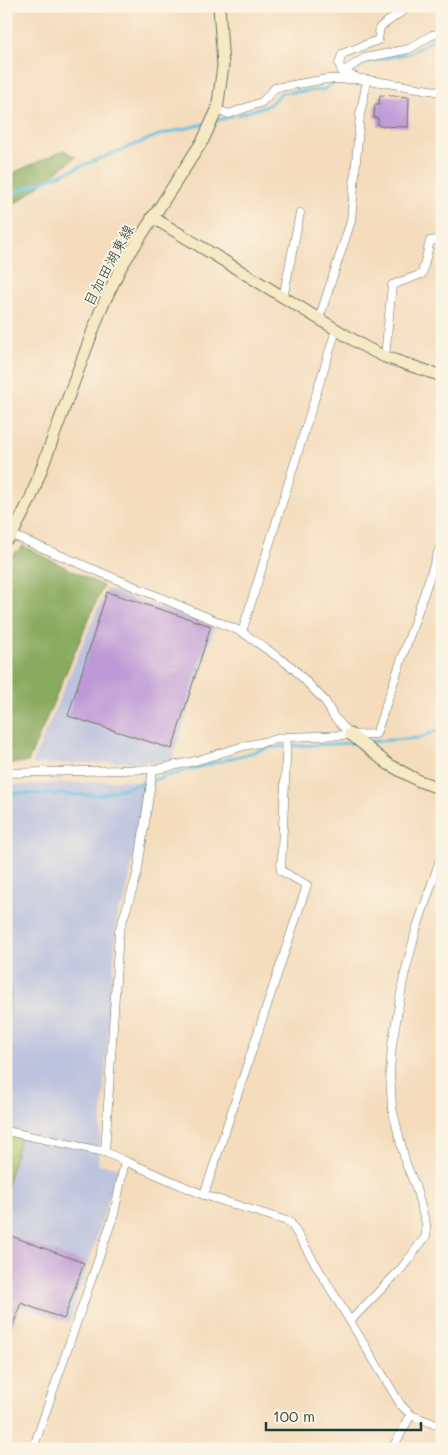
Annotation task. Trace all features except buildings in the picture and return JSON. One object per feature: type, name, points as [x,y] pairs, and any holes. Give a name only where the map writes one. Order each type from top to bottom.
[{"type":"main road","name":"目加田湖東線","points":[[9,538],[30,500],[101,308],[121,267],[203,140],[217,110],[223,66],[219,6]]},
{"type":"main road","points":[[152,217],[336,330],[385,357],[442,376]]},
{"type":"main road","points":[[350,734],[388,764],[419,781],[442,789]]},
{"type":"street","points":[[342,72],[339,64],[342,54],[378,40],[380,28],[410,6]]},
{"type":"street","points":[[342,72],[365,58],[409,49],[432,35],[442,33]]},
{"type":"street","points":[[342,72],[365,80]]},
{"type":"street","points":[[217,110],[230,114],[262,102],[275,88],[327,79],[365,80],[442,92]]},
{"type":"street","points":[[319,319],[351,220],[365,80]]},
{"type":"street","points":[[283,298],[300,214]]},
{"type":"street","points":[[385,357],[392,285],[422,274],[430,241],[442,239]]},
{"type":"street","points":[[242,632],[336,330]]},
{"type":"street","points":[[9,538],[242,632],[292,667],[325,701],[334,717],[350,734]]},
{"type":"street","points":[[6,773],[154,769],[195,761],[244,746],[287,736],[376,734],[442,541]]},
{"type":"street","points":[[204,1195],[306,885],[282,871],[287,736]]},
{"type":"street","points":[[105,1152],[119,932],[137,875],[154,769]]},
{"type":"street","points":[[351,1320],[401,1269],[426,1236],[426,1224],[415,1186],[406,1164],[392,1108],[390,1073],[392,1045],[403,980],[416,930],[442,854]]},
{"type":"street","points":[[6,1131],[105,1152],[204,1195],[290,1222],[401,1405],[411,1414],[442,1427]]},
{"type":"street","points":[[33,1449],[114,1214],[126,1161]]},
{"type":"street","points":[[392,1449],[411,1414]]},
{"type":"shaded area","points":[[106,589],[215,626],[172,761],[32,764]]},
{"type":"shaded area","points":[[128,780],[148,785],[124,905],[118,909],[98,1164],[119,1167],[69,1322],[19,1306],[6,1342],[6,786]]},
{"type":"green space","points":[[64,150],[76,157],[21,200],[6,208],[6,176]]},
{"type":"green space","points":[[23,546],[103,586],[28,762],[6,764],[6,560]]},
{"type":"green space","points":[[6,978],[11,993],[6,1026]]},
{"type":"green space","points":[[6,1133],[20,1137],[6,1189]]},
{"type":"waterway","points":[[349,74],[367,62],[410,53],[433,40],[442,38]]},
{"type":"waterway","points":[[238,115],[269,105],[281,93],[323,90],[337,81]]},
{"type":"waterway","points":[[216,121],[232,116]]},
{"type":"waterway","points":[[6,196],[159,135],[208,123]]},
{"type":"waterway","points":[[365,742],[420,738],[442,728]]},
{"type":"waterway","points":[[6,793],[99,795],[272,747],[356,743]]}]
